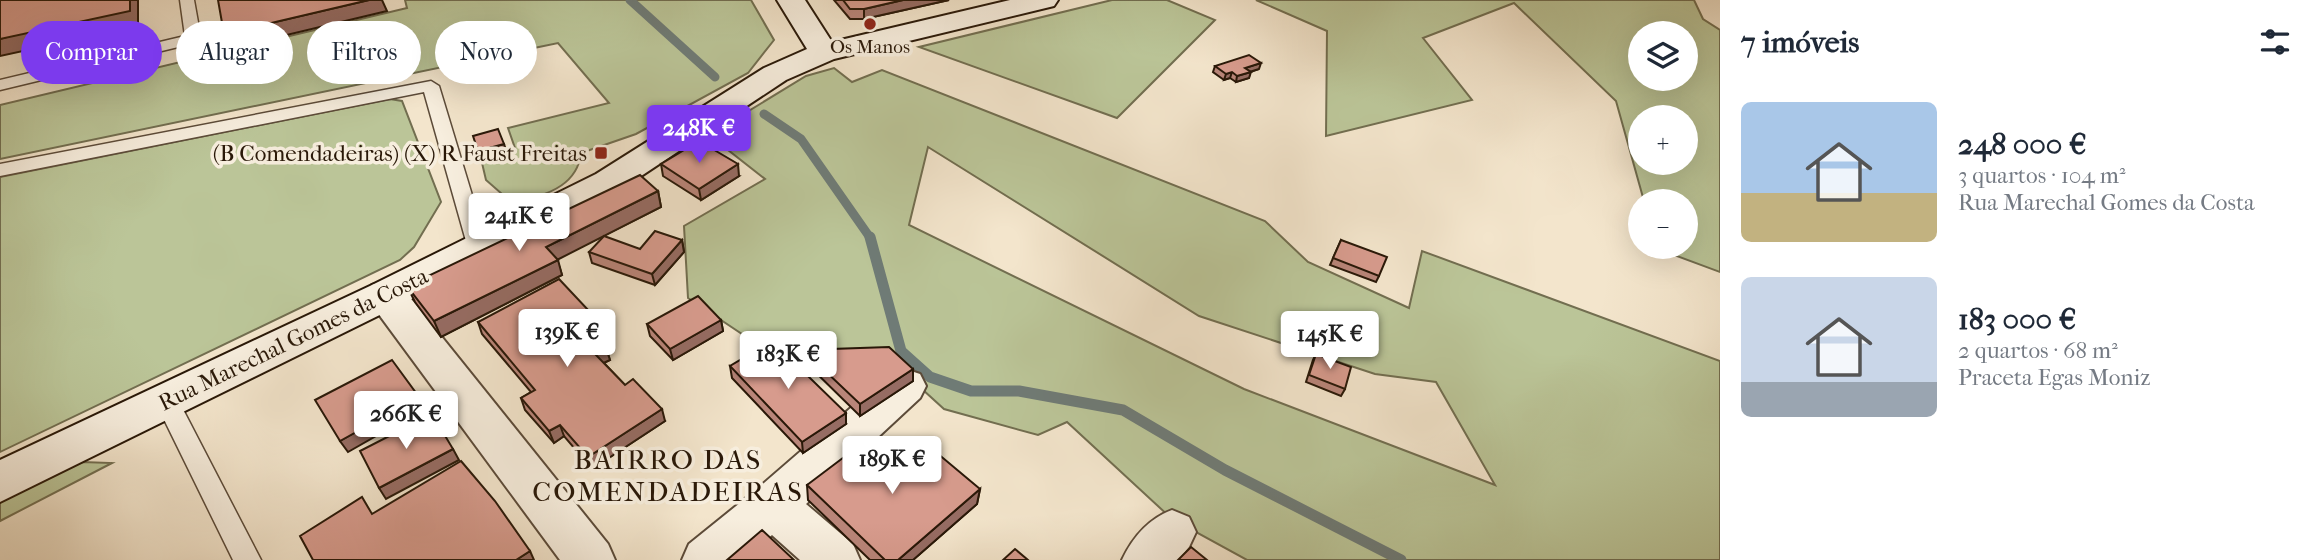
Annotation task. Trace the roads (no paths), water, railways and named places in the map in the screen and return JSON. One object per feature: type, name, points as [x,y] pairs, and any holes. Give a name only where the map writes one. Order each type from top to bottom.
[{"type":"main road","points":[[791,0],[824,52]]},
{"type":"main road","name":"Rua Marechal Gomes da Costa","points":[[0,482],[386,295],[607,182],[775,74],[824,52],[1044,0]]},
{"type":"main road","points":[[386,295],[590,560]]},
{"type":"main road","points":[[707,560],[905,386]]},
{"type":"main road","points":[[772,505],[835,560]]},
{"type":"lane","points":[[0,85],[193,39],[187,0]]},
{"type":"lane","points":[[0,170],[431,86],[478,248]]},
{"type":"lane","points":[[167,401],[247,560]]},
{"type":"waterway","points":[[630,0],[715,77]]},
{"type":"waterway","points":[[764,114],[801,139],[870,238]]},
{"type":"waterway","points":[[870,238],[901,351],[930,377],[971,391],[1019,391],[1123,410],[1225,470],[1401,560]]},
{"type":"place","name":"Os Manos","points":[[870,24]]},
{"type":"place","name":"(B Comendadeiras) (X) R Faust Freitas","points":[[601,153]]},
{"type":"district","name":"BAIRRO DAS COMENDADEIRAS","points":[[668,475]]}]
